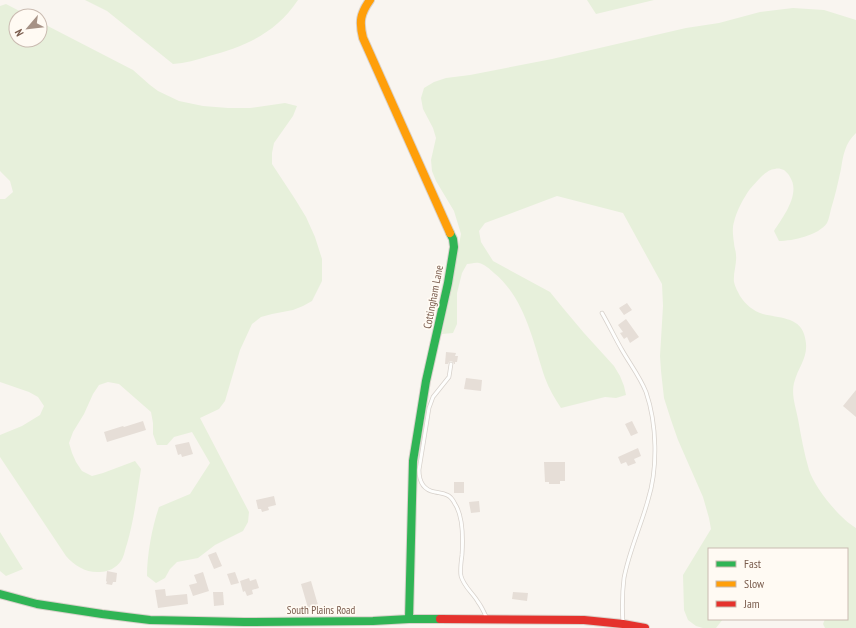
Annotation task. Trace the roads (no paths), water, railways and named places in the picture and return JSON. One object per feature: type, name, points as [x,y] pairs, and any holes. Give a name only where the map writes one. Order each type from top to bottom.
[{"type":"main road","name":"Cottingham Lane","points":[[370,0],[362,12],[360,20],[362,38],[446,223],[453,239],[454,247],[448,284],[426,380],[413,461],[409,620]]},
{"type":"main road","name":"South Plains Road","points":[[0,594],[37,604],[150,620],[244,622],[584,620],[645,628]]},
{"type":"lane","points":[[602,313],[646,392],[654,435],[654,462],[651,489],[627,565],[622,599],[623,624]]},
{"type":"lane","points":[[451,364],[449,377],[433,397],[429,408],[419,477],[420,482],[425,488],[446,494],[451,498],[458,509],[461,524],[461,577],[465,585],[478,601],[488,620]]}]
